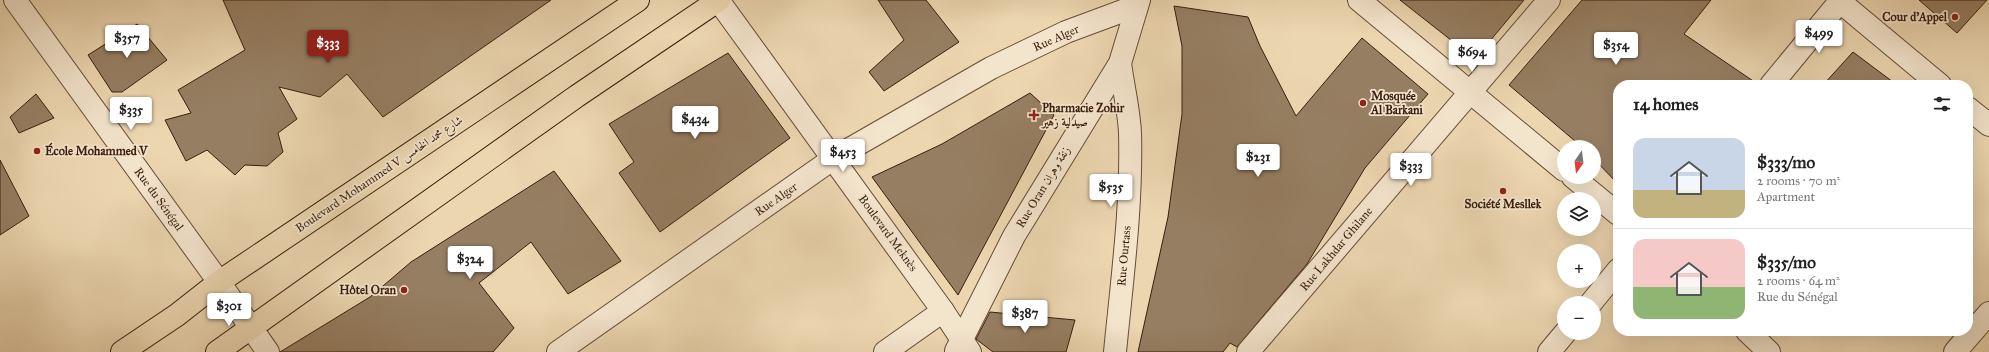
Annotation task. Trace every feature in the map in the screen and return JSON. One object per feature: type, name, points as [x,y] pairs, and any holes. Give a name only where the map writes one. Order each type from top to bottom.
[{"type":"main road","name":"Boulevard Mohammed V شارع محمد الخامس","points":[[122,352],[177,314],[219,282],[638,0]]},
{"type":"main road","points":[[217,352],[577,96],[719,0]]},
{"type":"street","name":"Rue du Sénégal","points":[[15,0],[268,352]]},
{"type":"street","name":"Boulevard Meknès","points":[[719,0],[943,311],[962,348]]},
{"type":"street","points":[[1359,0],[1469,93],[1557,164]]},
{"type":"street","name":"Rue Lakhdar Ghilane","points":[[1248,352],[1549,0]]},
{"type":"street","points":[[1775,80],[1840,0],[1934,80]]},
{"type":"street","name":"Rue Alger","points":[[558,352],[834,158],[991,68],[1066,32],[1137,3]]},
{"type":"street","name":"Rue Oran زنقة وهران","points":[[962,348],[1014,236],[1120,64],[1137,3]]},
{"type":"street","name":"Rue Ourtass","points":[[1115,352],[1125,257],[1130,132],[1120,64]]},
{"type":"street","points":[[1973,112],[1989,126]]},
{"type":"street","points":[[1582,184],[1613,210]]},
{"type":"street","points":[[1596,296],[1613,276]]},
{"type":"street","points":[[885,352],[943,311]]},
{"type":"street","points":[[1973,332],[1989,313]]},
{"type":"street","points":[[1752,336],[1769,352]]},
{"type":"street","points":[[1956,352],[1970,336]]},
{"type":"street","points":[[1549,352],[1559,340]]},
{"type":"building","points":[[223,0],[551,0],[383,117],[347,74],[320,97],[279,87],[297,119],[278,133],[283,152],[267,166],[245,165],[235,175],[207,150],[186,161],[165,120],[191,113],[178,90],[245,50]]},
{"type":"building","points":[[878,0],[926,0],[959,42],[884,91],[869,72],[904,40]]},
{"type":"building","points":[[1400,0],[1524,0],[1475,59]]},
{"type":"building","points":[[1582,0],[1711,0],[1684,34],[1752,80],[1613,80],[1613,179],[1601,166],[1601,140],[1574,140],[1509,85]]},
{"type":"building","name":"Cour d'Appel","points":[[1919,0],[1987,0],[1957,33]]},
{"type":"building","points":[[1174,6],[1248,17],[1260,46],[1296,116],[1362,38],[1428,94],[1365,168],[1307,264],[1237,347],[1230,343],[1223,352],[1138,352],[1168,217],[1182,114],[1182,46]]},
{"type":"building","points":[[137,24],[167,60],[122,92],[112,92],[88,55]]},
{"type":"building","points":[[1853,52],[1890,80],[1828,80]]},
{"type":"building","points":[[728,53],[790,138],[660,232],[619,173],[634,162],[609,124]]},
{"type":"building","points":[[1030,93],[1054,115],[958,295],[872,177],[942,144]]},
{"type":"building","points":[[36,94],[54,118],[19,133],[10,117]]},
{"type":"building","points":[[0,160],[29,216],[0,235]]},
{"type":"building","points":[[554,171],[621,261],[568,294],[531,242],[479,283],[514,328],[493,352],[280,352],[370,297],[411,262]]},
{"type":"building","points":[[990,312],[1075,320],[1066,352],[993,352],[976,339]]},
{"type":"place","name":"Cour d'Appel","points":[[1955,17]]},
{"type":"place","name":"Mosquée Al Barkani","points":[[1363,103]]},
{"type":"place","name":"Pharmacie Zohir صيدلية زهير","points":[[1034,115]]},
{"type":"place","name":"École Mohammed V","points":[[37,151]]},
{"type":"place","name":"Société Mesllek","points":[[1503,191]]},
{"type":"place","name":"Hôtel Oran","points":[[404,290]]}]
